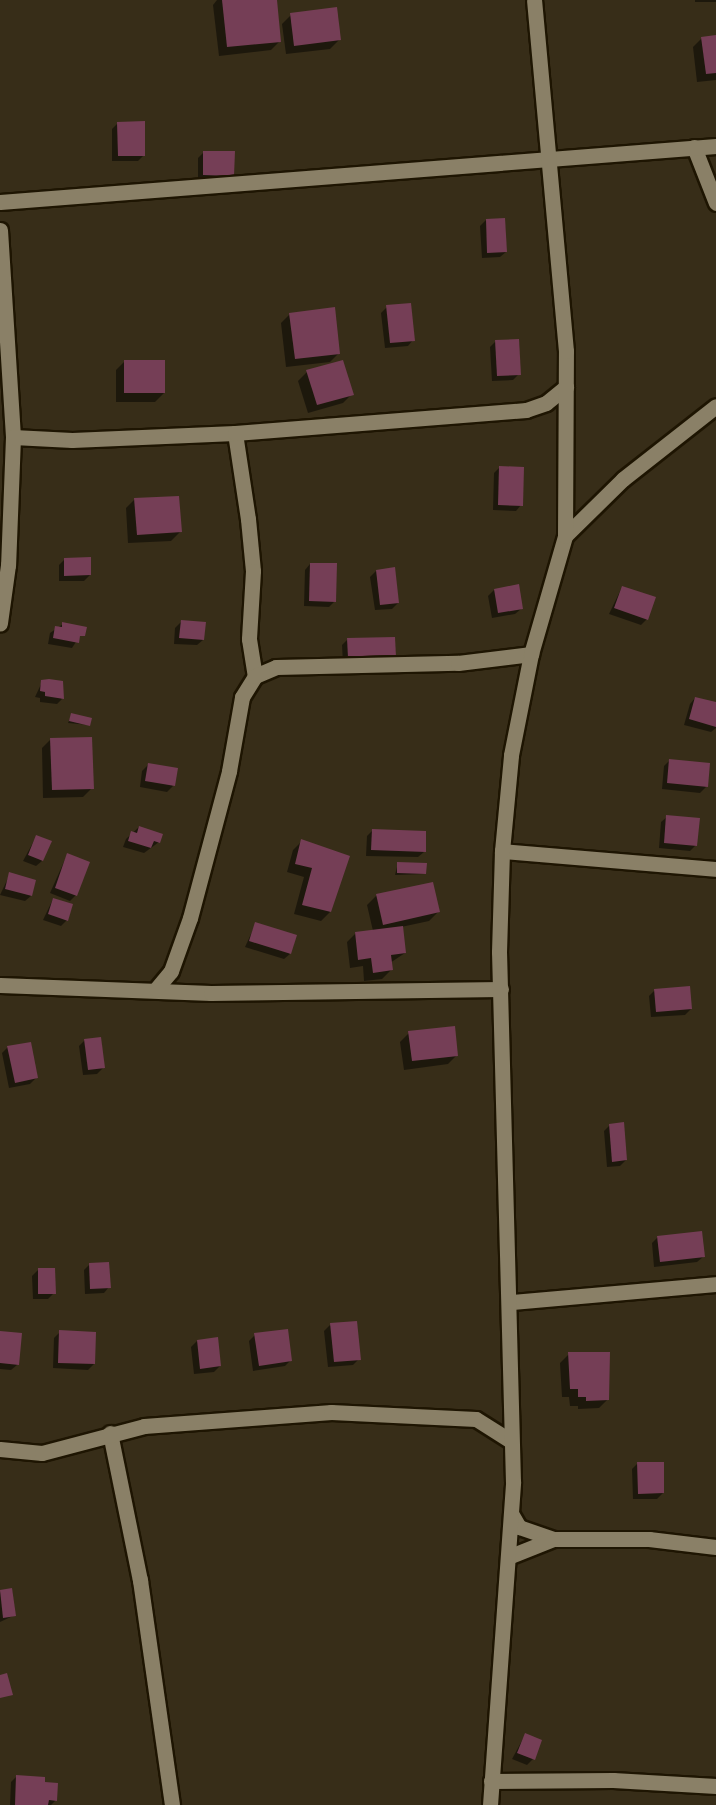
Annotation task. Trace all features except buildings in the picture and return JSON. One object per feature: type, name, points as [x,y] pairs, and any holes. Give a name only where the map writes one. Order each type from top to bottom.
[{"type":"street","points":[[490,1805],[512,1515],[509,1406],[511,1302],[501,989],[502,851],[511,755],[531,654],[565,536],[566,387],[549,157],[534,0]]},
{"type":"street","points":[[0,202],[549,157],[716,146]]},
{"type":"street","points":[[694,147],[716,203]]},
{"type":"street","points":[[0,230],[2,303],[13,437],[8,565],[0,623]]},
{"type":"street","points":[[13,437],[72,440],[235,433],[526,410],[546,404],[566,387]]},
{"type":"street","points":[[565,536],[639,465],[716,406]]},
{"type":"street","points":[[235,433],[253,571],[249,639],[255,676]]},
{"type":"street","points":[[156,989],[171,971],[190,918],[229,771],[242,697],[255,676],[276,667],[458,663],[531,654]]},
{"type":"street","points":[[502,851],[716,869]]},
{"type":"street","points":[[0,986],[156,989],[212,993],[501,989]]},
{"type":"street","points":[[511,1302],[716,1284]]},
{"type":"street","points":[[0,1449],[42,1453],[111,1432],[144,1426],[331,1412],[476,1419],[489,1418],[509,1406]]},
{"type":"street","points":[[476,1419],[511,1441]]},
{"type":"street","points":[[111,1432],[140,1580],[172,1805]]},
{"type":"street","points":[[512,1515],[519,1527],[553,1539],[649,1539],[716,1547]]},
{"type":"street","points":[[508,1557],[553,1539]]},
{"type":"street","points":[[491,1781],[613,1779],[716,1786]]}]
